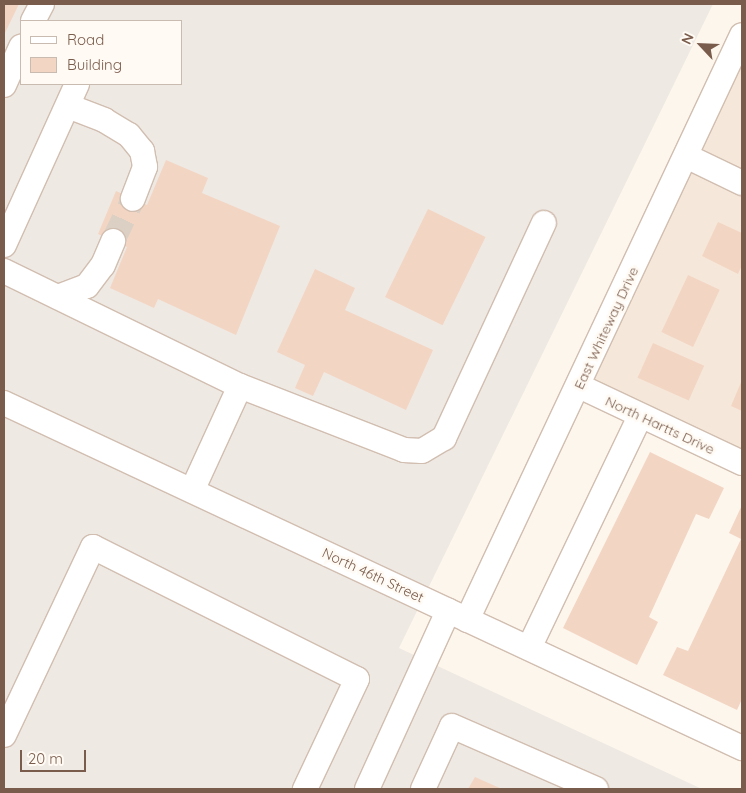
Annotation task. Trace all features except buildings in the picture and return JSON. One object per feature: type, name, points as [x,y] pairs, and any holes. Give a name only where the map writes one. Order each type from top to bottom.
[{"type":"street","points":[[34,20],[42,4]]},
{"type":"street","name":"East Whiteway Drive","points":[[367,789],[579,386],[742,35]]},
{"type":"street","points":[[4,84],[20,49]]},
{"type":"street","points":[[4,245],[78,85]]},
{"type":"street","points":[[68,106],[104,120],[129,135],[142,151],[145,167],[133,199]]},
{"type":"street","points":[[686,156],[742,183]]},
{"type":"street","points":[[4,271],[240,386],[404,450],[422,451],[444,438],[544,224]]},
{"type":"street","points":[[58,297],[87,286],[103,265],[113,241]]},
{"type":"street","points":[[192,491],[240,386]]},
{"type":"street","name":"North Hartts Drive","points":[[579,386],[742,463]]},
{"type":"street","name":"North 46th Street","points":[[4,403],[742,748]]},
{"type":"street","points":[[529,648],[640,416]]},
{"type":"street","points":[[4,735],[93,547],[357,679],[305,789]]},
{"type":"street","points":[[423,789],[452,726],[596,789]]},
{"type":"shaded area","points":[[4,4],[713,4],[399,648],[702,789],[4,789]]},
{"type":"shaded area","points":[[742,58],[742,457],[590,382]]},
{"type":"tunnel","points":[[113,241],[133,199]]}]
